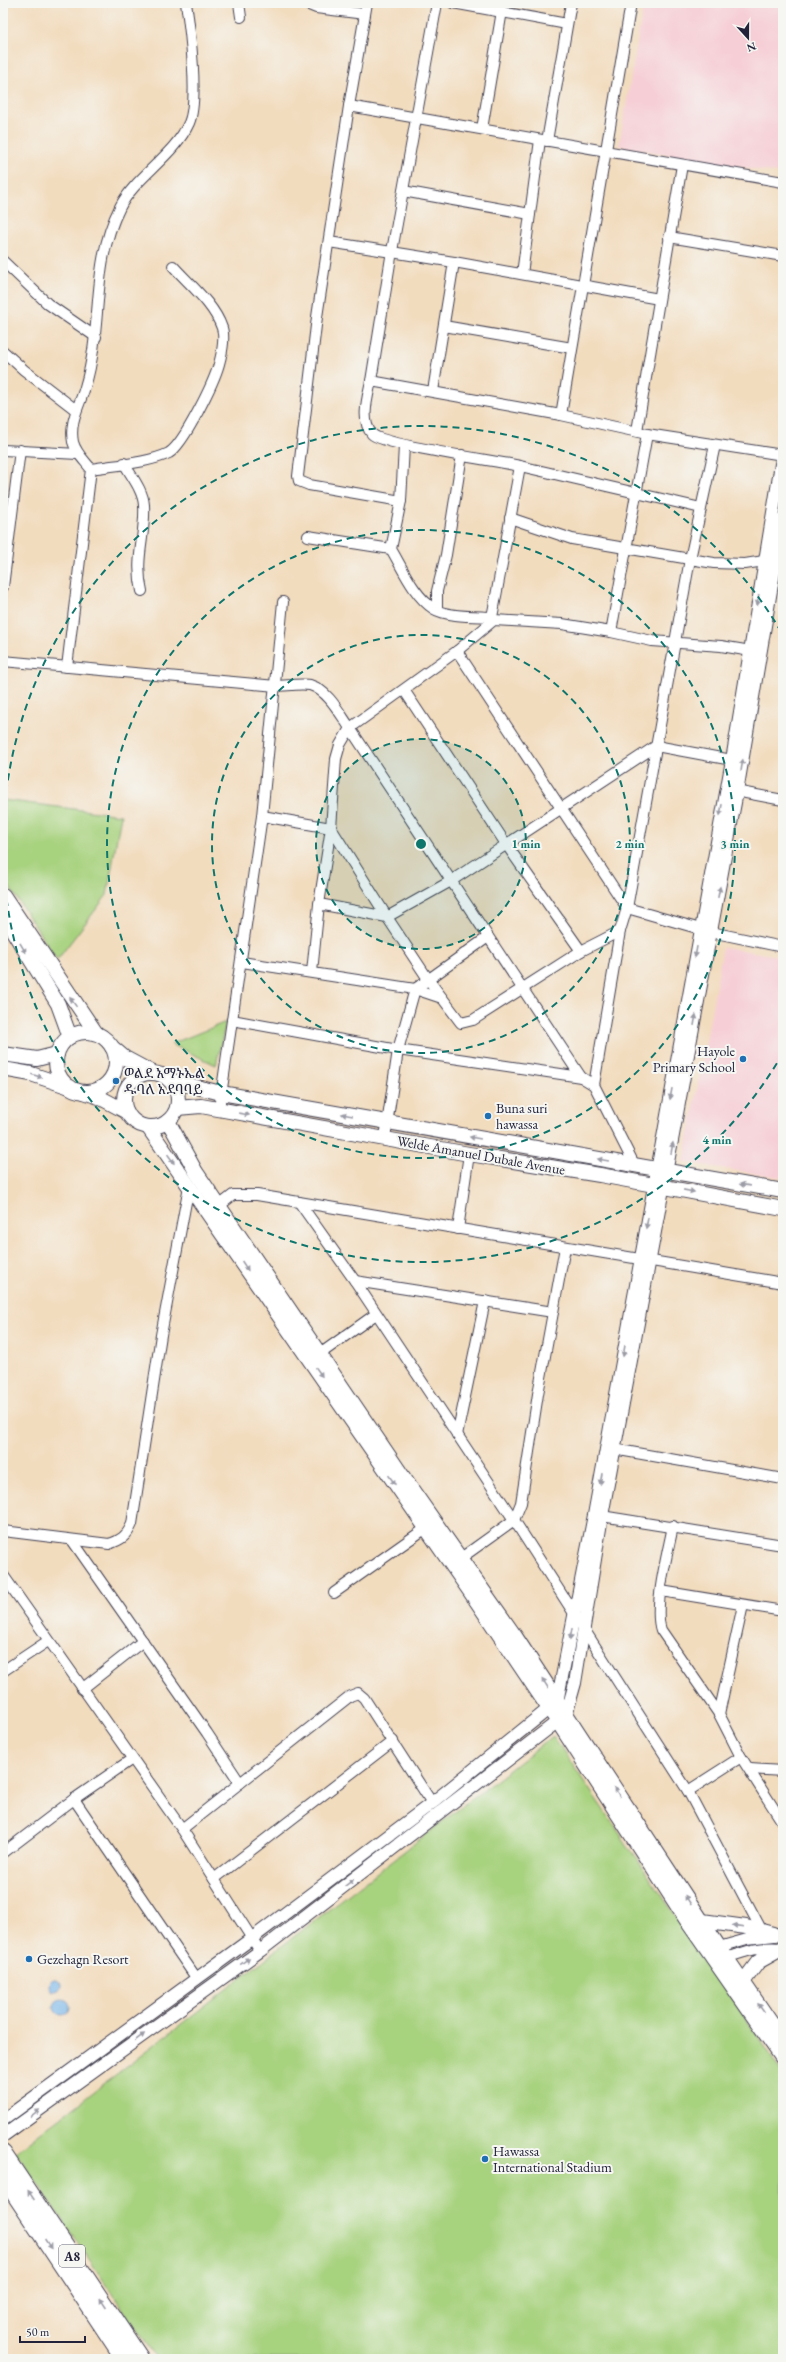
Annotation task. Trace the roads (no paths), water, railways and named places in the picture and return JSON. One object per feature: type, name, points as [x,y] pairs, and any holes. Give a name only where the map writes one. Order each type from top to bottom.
[{"type":"highway","name":"A8","points":[[3,2153],[141,2359]]},
{"type":"highway","name":"A8","points":[[3,2177],[124,2359]]},
{"type":"main road","points":[[3,895],[96,1033],[105,1039],[125,1058],[169,1080],[221,1093],[783,1191]]},
{"type":"main road","points":[[3,915],[58,1004],[70,1037]]},
{"type":"main road","points":[[96,1033],[85,1032],[70,1037],[64,1041],[57,1054],[58,1071],[63,1080],[76,1089],[94,1090],[104,1086],[111,1078],[115,1068],[116,1057],[112,1047]]},
{"type":"main road","points":[[3,1054],[37,1059],[57,1054]]},
{"type":"main road","points":[[3,1069],[31,1074],[100,1097],[127,1112]]},
{"type":"main road","points":[[153,1073],[142,1075],[132,1081],[126,1090],[124,1101],[127,1112],[133,1121],[148,1127],[164,1124],[168,1121],[178,1108],[177,1093],[169,1080]]},
{"type":"main road","name":"Welde Amanuel Dubale Avenue","points":[[178,1108],[201,1106],[219,1109],[783,1209]]},
{"type":"main road","points":[[168,1121],[179,1145],[219,1206],[461,1558],[562,1718],[783,2040]]},
{"type":"main road","points":[[148,1127],[426,1528],[554,1706]]},
{"type":"main road","points":[[536,1164],[540,1149]]},
{"type":"main road","points":[[562,1718],[689,1924],[783,2059]]},
{"type":"main road","points":[[702,1922],[772,1933]]},
{"type":"main road","points":[[743,1982],[758,1962],[783,1948]]},
{"type":"street","points":[[67,667],[91,469],[78,454],[73,441],[73,421],[86,387],[96,337],[99,274],[105,241],[121,205],[172,149],[189,122],[194,91],[186,3]]},
{"type":"street","points":[[239,3],[241,17]]},
{"type":"street","points":[[304,3],[316,8],[365,14]]},
{"type":"street","points":[[367,3],[349,106],[317,317],[298,476],[299,481],[309,485],[401,501]]},
{"type":"street","points":[[437,3],[392,251],[366,409],[371,433],[377,439],[404,446],[520,466],[701,508]]},
{"type":"street","points":[[453,3],[567,24]]},
{"type":"street","points":[[522,274],[530,214],[571,3]]},
{"type":"street","points":[[561,415],[631,3]]},
{"type":"street","points":[[482,129],[502,12]]},
{"type":"street","points":[[349,106],[783,182]]},
{"type":"street","points":[[611,632],[636,492],[659,299],[682,165]]},
{"type":"street","points":[[403,191],[530,214]]},
{"type":"street","points":[[669,237],[783,256]]},
{"type":"street","points":[[329,242],[392,251],[659,299]]},
{"type":"street","points":[[3,262],[48,304],[96,337]]},
{"type":"street","points":[[433,391],[454,262]]},
{"type":"street","points":[[91,469],[152,458],[168,453],[176,448],[205,398],[220,364],[223,340],[222,328],[213,310],[173,266]]},
{"type":"street","points":[[444,326],[572,348]]},
{"type":"street","points":[[3,351],[24,370],[76,410]]},
{"type":"street","points":[[3,2120],[251,1939],[432,1803],[554,1706],[598,1515],[774,563],[783,454],[714,445],[433,391],[371,381]]},
{"type":"street","points":[[594,1085],[620,931],[627,908],[676,644],[690,559],[714,445]]},
{"type":"street","points":[[404,446],[401,501],[391,549],[417,593],[437,610],[460,615],[493,619],[562,624],[611,632],[652,641],[676,644],[721,646],[751,651]]},
{"type":"street","points":[[3,450],[78,454]]},
{"type":"street","points":[[3,587],[7,519],[20,450]]},
{"type":"street","points":[[437,610],[437,591],[446,555],[462,455]]},
{"type":"street","points":[[124,463],[140,492],[144,504],[138,560],[142,591]]},
{"type":"street","points":[[312,972],[319,904],[332,828],[336,759],[340,745],[350,728],[457,651],[493,619],[520,466]]},
{"type":"street","points":[[510,518],[572,539],[714,563],[774,563]]},
{"type":"street","points":[[776,549],[783,519]]},
{"type":"street","points":[[308,536],[391,549]]},
{"type":"street","points":[[732,791],[732,760],[751,651],[774,563]]},
{"type":"street","points":[[219,1109],[242,962],[262,816],[276,686],[283,602]]},
{"type":"street","points":[[457,651],[627,908],[706,930],[783,947]]},
{"type":"street","points":[[3,661],[276,686],[310,685],[320,690],[330,700],[350,728],[581,1077]]},
{"type":"street","points":[[404,690],[506,844],[581,951]]},
{"type":"street","points":[[319,904],[387,917],[451,881],[656,746],[732,760]]},
{"type":"street","points":[[732,791],[783,800]]},
{"type":"street","points":[[262,816],[332,828],[387,917],[428,979],[461,1024],[473,1020],[581,951],[620,931]]},
{"type":"street","points":[[385,1138],[398,1050],[415,989],[488,937]]},
{"type":"street","points":[[242,962],[415,989],[442,999]]},
{"type":"street","points":[[232,1020],[398,1050],[581,1077],[594,1085],[635,1166]]},
{"type":"street","points":[[458,1229],[469,1154]]},
{"type":"street","points":[[3,1531],[109,1544],[120,1541],[128,1534],[132,1524],[161,1335],[189,1186]]},
{"type":"street","points":[[219,1206],[233,1195],[243,1194],[299,1202],[783,1283]]},
{"type":"street","points":[[299,1202],[355,1281],[583,1626],[688,1790],[772,1933],[747,1939],[723,1953]]},
{"type":"street","points":[[461,1558],[514,1520],[524,1489],[565,1247]]},
{"type":"street","points":[[355,1281],[553,1312]]},
{"type":"street","points":[[457,1435],[485,1302]]},
{"type":"street","points":[[320,1354],[376,1314]]},
{"type":"street","points":[[611,1448],[783,1479]]},
{"type":"street","points":[[598,1515],[783,1545]]},
{"type":"street","points":[[3,2136],[260,1951],[562,1718],[574,1683],[598,1515]]},
{"type":"street","points":[[673,1526],[661,1591],[659,1614],[661,1630],[719,1714],[741,1757],[783,1823]]},
{"type":"street","points":[[334,1593],[426,1528]]},
{"type":"street","points":[[72,1540],[240,1783]]},
{"type":"street","points":[[3,1575],[48,1641],[182,1829],[260,1951]]},
{"type":"street","points":[[661,1591],[783,1612]]},
{"type":"street","points":[[719,1714],[743,1605]]},
{"type":"street","points":[[3,1671],[48,1641]]},
{"type":"street","points":[[82,1689],[143,1641]]},
{"type":"street","points":[[182,1829],[350,1696],[358,1693],[364,1698],[393,1741],[432,1803]]},
{"type":"street","points":[[214,1879],[393,1741]]},
{"type":"street","points":[[688,1790],[741,1757]]},
{"type":"street","points":[[3,1853],[74,1799],[132,1759]]},
{"type":"street","points":[[750,1769],[783,1771]]},
{"type":"street","points":[[74,1799],[197,1979]]},
{"type":"street","points":[[723,1953],[766,1947],[783,1948]]},
{"type":"water","points":[[57,1979],[60,1980],[60,1990],[53,1991],[50,1990],[49,1983],[50,1980]]},
{"type":"water","points":[[59,1999],[65,1999],[70,2004],[68,2013],[65,2015],[59,2015],[54,2010],[54,2004]]},
{"type":"place","name":"Hayole Primary School","points":[[743,1059]]},
{"type":"place","name":"ወልደ አማኑኤል ዱባለ አደባባይ","points":[[116,1081]]},
{"type":"place","name":"Buna suri hawassa","points":[[488,1116]]},
{"type":"place","name":"Gezehagn Resort","points":[[29,1959]]},
{"type":"place","name":"Hawassa International Stadium","points":[[485,2159]]}]
